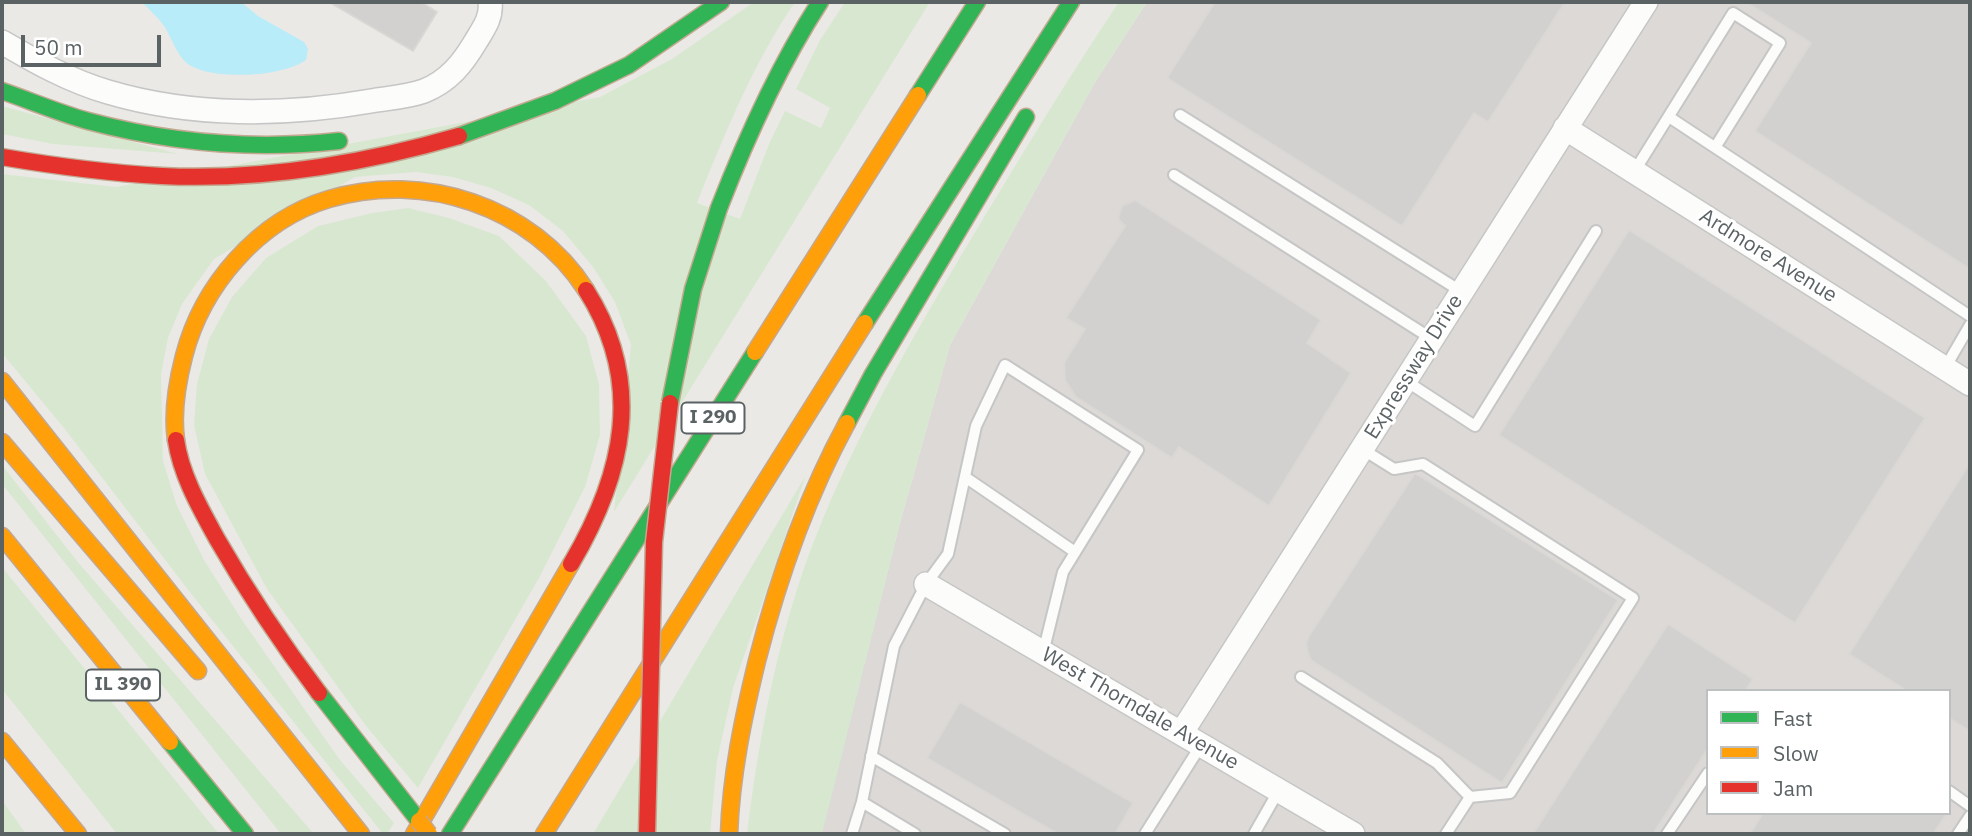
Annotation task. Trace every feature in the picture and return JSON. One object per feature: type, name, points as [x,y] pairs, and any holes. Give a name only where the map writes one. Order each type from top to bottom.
[{"type":"highway","points":[[2,157],[45,166],[131,176],[232,177],[345,166],[404,153],[472,133],[580,90],[633,64],[721,2]]},
{"type":"highway","points":[[647,834],[654,542],[672,386],[693,289],[719,208],[760,107],[801,30],[820,2]]},
{"type":"highway","name":"I 290","points":[[450,834],[977,2]]},
{"type":"highway","points":[[544,834],[865,322],[1070,2]]},
{"type":"highway","points":[[480,111],[572,79],[626,52],[670,37]]},
{"type":"highway","points":[[2,91],[88,121],[190,140],[265,145],[361,138]]},
{"type":"highway","points":[[729,834],[730,804],[746,709],[773,600],[802,518],[838,439],[873,374],[1033,104]]},
{"type":"highway","points":[[414,834],[594,524],[611,478],[619,442],[622,407],[619,368],[607,329],[586,291],[561,256],[520,223],[479,205],[433,192],[377,191],[340,195],[276,224],[243,251],[211,290],[191,325],[178,377],[174,416],[180,460],[199,507],[239,576],[280,641],[375,766],[429,834]]},
{"type":"highway","points":[[2,381],[360,834]]},
{"type":"highway","points":[[2,442],[210,684]]},
{"type":"highway","name":"IL 390","points":[[2,536],[246,834]]},
{"type":"highway","points":[[2,741],[78,834]]},
{"type":"highway","points":[[2,752],[37,811]]},
{"type":"street","points":[[2,43],[59,74],[108,92],[151,102],[195,109],[316,109],[423,91],[445,80],[467,57],[486,25],[491,11],[490,2]]},
{"type":"street","name":"Expressway Drive","points":[[1192,738],[1362,449],[1646,2]]},
{"type":"street","name":"Ardmore Avenue","points":[[1565,128],[1970,384]]},
{"type":"street","name":"West Thorndale Avenue","points":[[926,584],[1353,834]]},
{"type":"lane","points":[[1634,172],[1740,2]]},
{"type":"lane","points":[[1716,146],[1780,43],[1733,13]]},
{"type":"lane","points":[[1180,115],[1462,292]]},
{"type":"lane","points":[[1669,117],[1970,316]]},
{"type":"lane","points":[[1174,175],[1432,339]]},
{"type":"lane","points":[[1406,380],[1475,426],[1596,232]]},
{"type":"lane","points":[[1945,368],[1970,325]]},
{"type":"lane","points":[[852,834],[862,802],[894,646],[926,584],[948,554],[976,426],[1005,365],[1138,450],[1063,572],[1043,653]]},
{"type":"lane","points":[[1362,449],[1394,469],[1423,464],[1633,598],[1510,793],[1470,797]]},
{"type":"lane","points":[[965,477],[1075,552]]},
{"type":"lane","points":[[1301,677],[1437,763],[1470,797]]},
{"type":"lane","points":[[1145,834],[1192,738]]},
{"type":"lane","points":[[871,756],[1005,834]]},
{"type":"lane","points":[[1667,834],[1706,776]]},
{"type":"lane","points":[[1254,834],[1279,790]]},
{"type":"lane","points":[[1951,792],[1970,806]]},
{"type":"lane","points":[[1446,834],[1470,797]]},
{"type":"lane","points":[[862,802],[915,834]]},
{"type":"lane","points":[[1958,834],[1970,816]]},
{"type":"shaded area","points":[[1147,2],[1970,2],[1970,834],[821,834],[900,523],[950,345],[1094,84]]},
{"type":"green space","points":[[754,2],[795,2],[753,74],[697,203],[740,219],[785,111],[821,128],[830,108],[796,89],[820,40],[845,2],[930,2],[614,512],[631,345],[615,302],[593,267],[563,231],[529,205],[491,188],[453,177],[416,172],[355,177],[214,259],[182,304],[168,338],[161,374],[163,461],[177,506],[204,560],[242,620],[340,760],[394,823],[387,834],[383,834],[2,353],[2,174],[116,187],[600,97],[672,59]]},
{"type":"green space","points":[[1119,2],[1147,2],[1094,84],[950,345],[900,523],[822,834],[747,834],[756,767],[775,668],[803,571],[837,487],[897,366],[942,288],[1040,124]]},
{"type":"green space","points":[[2,106],[178,154],[53,144],[2,134]]},
{"type":"green space","points":[[408,208],[449,218],[499,236],[546,281],[586,336],[599,384],[600,435],[585,487],[539,578],[418,788],[366,726],[267,589],[205,474],[194,425],[197,384],[209,339],[232,297],[266,258],[318,226],[372,213]]},
{"type":"green space","points":[[2,465],[77,561],[314,834],[281,834],[2,484]]},
{"type":"green space","points":[[806,475],[733,688],[717,761],[710,834],[593,834]]},
{"type":"green space","points":[[2,567],[219,834],[117,834],[2,689]]},
{"type":"green space","points":[[2,800],[26,834],[2,834]]},
{"type":"water","points":[[142,2],[241,2],[258,16],[304,42],[308,49],[306,60],[282,70],[249,75],[202,70],[186,63],[164,26]]},
{"type":"building","points":[[329,2],[421,2],[437,12],[413,51]]},
{"type":"building","points":[[1215,2],[1565,2],[1488,122],[1474,113],[1402,226],[1167,78]]},
{"type":"building","points":[[1746,2],[1970,2],[1970,269],[1755,131],[1811,43]]},
{"type":"building","points":[[1135,200],[1321,320],[1307,343],[1351,373],[1269,506],[1179,447],[1172,458],[1076,397],[1065,380],[1064,363],[1085,329],[1066,318],[1125,226],[1118,219],[1122,206]]},
{"type":"building","points":[[1629,230],[1925,418],[1795,623],[1499,435]]},
{"type":"building","points":[[1970,463],[1970,731],[1951,719],[1951,689],[1904,689],[1849,654]]},
{"type":"building","points":[[1415,473],[1618,600],[1502,783],[1311,660],[1308,653],[1306,644],[1309,636]]},
{"type":"building","points":[[1668,624],[1753,679],[1746,689],[1706,689],[1706,751],[1653,834],[1533,834]]},
{"type":"building","points":[[960,702],[1133,803],[1115,834],[1058,834],[927,758]]},
{"type":"building","points":[[1762,815],[1946,815],[1933,834],[1750,834]]},
{"type":"traffic: fast","points":[[459,136],[555,101],[629,65],[721,2]]},
{"type":"traffic: fast","points":[[719,208],[764,102],[790,51],[820,2]]},
{"type":"traffic: fast","points":[[918,95],[977,2]]},
{"type":"traffic: fast","points":[[865,323],[1071,2]]},
{"type":"traffic: fast","points":[[2,91],[88,121],[150,135],[244,144],[339,141]]},
{"type":"traffic: fast","points":[[847,423],[873,374],[1026,117]]},
{"type":"traffic: fast","points":[[670,403],[693,289],[719,208]]},
{"type":"traffic: fast","points":[[450,834],[755,352]]},
{"type":"traffic: fast","points":[[319,693],[419,821]]},
{"type":"traffic: fast","points":[[170,742],[245,834]]},
{"type":"traffic: slow","points":[[755,352],[918,95]]},
{"type":"traffic: slow","points":[[176,440],[176,398],[184,356],[192,330],[219,281],[257,239],[303,209],[329,199],[365,191],[402,190],[438,193],[473,202],[506,217],[536,236],[563,261],[586,290]]},
{"type":"traffic: slow","points":[[544,834],[865,323]]},
{"type":"traffic: slow","points":[[2,381],[361,834]]},
{"type":"traffic: slow","points":[[729,834],[738,747],[765,630],[806,510],[847,423]]},
{"type":"traffic: slow","points":[[2,442],[198,671]]},
{"type":"traffic: slow","points":[[2,536],[170,742]]},
{"type":"traffic: slow","points":[[414,834],[571,564]]},
{"type":"traffic: slow","points":[[2,741],[78,834]]},
{"type":"traffic: slow","points":[[419,821],[429,834]]},
{"type":"traffic: jam","points":[[2,157],[142,175],[237,176],[349,162],[459,136]]},
{"type":"traffic: jam","points":[[571,564],[604,496],[615,462],[620,428],[621,394],[616,359],[604,325],[586,290]]},
{"type":"traffic: jam","points":[[647,834],[654,542],[670,403]]},
{"type":"traffic: jam","points":[[176,440],[187,479],[217,539],[266,618],[319,693]]}]
